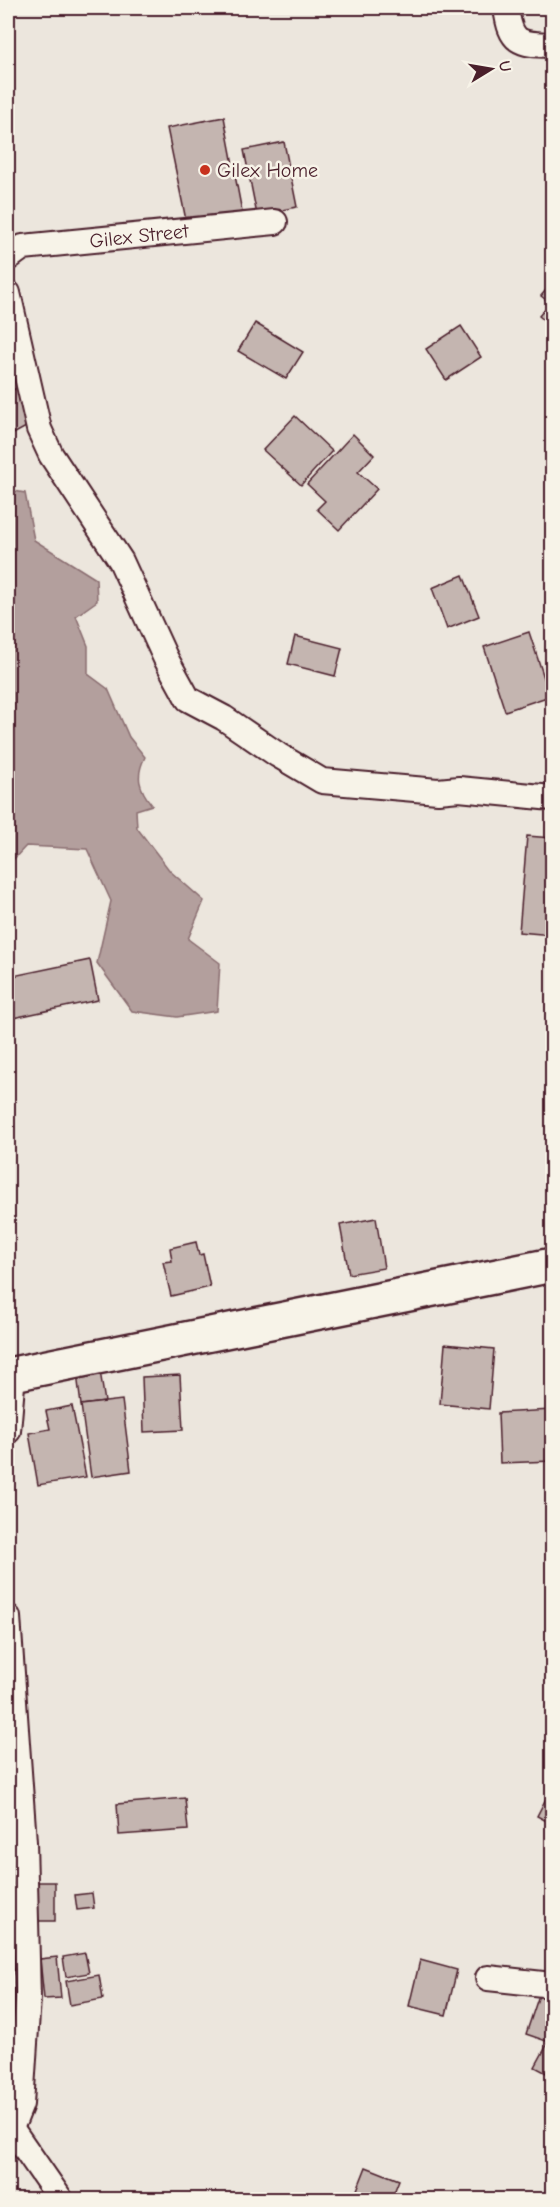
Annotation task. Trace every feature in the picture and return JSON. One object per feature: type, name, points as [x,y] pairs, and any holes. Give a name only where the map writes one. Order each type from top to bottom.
[{"type":"street","points":[[506,8],[508,27],[516,38],[527,44],[552,45]]},
{"type":"street","name":"Gilex Street","points":[[8,258],[23,247],[275,222]]},
{"type":"street","points":[[8,293],[39,429],[51,455],[121,561],[165,657],[188,699],[224,718],[278,755],[322,781],[438,791],[459,789],[552,798]]},
{"type":"street","points":[[8,1431],[10,1374],[552,1266]]},
{"type":"street","points":[[8,1617],[24,1842],[28,1998],[21,2104],[15,2119],[8,2126],[61,2199]]},
{"type":"street","points":[[488,1978],[552,1985]]},
{"type":"shaded area","points":[[8,490],[25,493],[34,540],[96,579],[97,601],[76,616],[88,646],[88,674],[108,689],[129,737],[145,757],[139,776],[141,788],[152,805],[136,810],[137,828],[170,871],[204,901],[188,939],[220,963],[217,1011],[177,1017],[132,1011],[97,963],[111,901],[87,849],[26,846],[10,863],[8,862]]},
{"type":"building","name":"Gilex Home","points":[[224,117],[242,212],[187,225],[167,128]]},
{"type":"building","points":[[284,142],[297,207],[257,215],[244,150]]},
{"type":"building","points":[[550,285],[552,287],[552,327],[539,316],[550,303],[541,296]]},
{"type":"building","points":[[255,323],[303,352],[286,379],[238,351]]},
{"type":"building","points":[[461,326],[481,357],[446,380],[426,349]]},
{"type":"building","points":[[18,387],[37,421],[8,437],[8,393]]},
{"type":"building","points":[[295,416],[332,451],[301,485],[263,450]]},
{"type":"building","points":[[353,434],[374,455],[358,472],[377,489],[339,530],[317,509],[325,501],[307,484]]},
{"type":"building","points":[[463,575],[479,616],[447,629],[432,588]]},
{"type":"building","points":[[529,632],[550,696],[505,711],[484,647]]},
{"type":"building","points":[[295,636],[342,648],[335,676],[288,664]]},
{"type":"building","points":[[527,836],[552,838],[552,935],[519,932]]},
{"type":"building","points":[[90,960],[98,1000],[8,1019],[8,977]]},
{"type":"building","points":[[376,1218],[384,1268],[349,1274],[340,1225]]},
{"type":"building","points":[[196,1242],[199,1255],[203,1254],[210,1287],[171,1296],[163,1262],[172,1261],[170,1248]]},
{"type":"building","points":[[445,1344],[494,1349],[489,1409],[440,1404]]},
{"type":"building","points":[[100,1371],[105,1402],[81,1405],[77,1374]]},
{"type":"building","points":[[180,1375],[183,1430],[144,1432],[142,1377]]},
{"type":"building","points":[[122,1400],[131,1471],[91,1477],[81,1405]]},
{"type":"building","points":[[72,1406],[86,1477],[38,1485],[29,1433],[50,1429],[46,1411]]},
{"type":"building","points":[[552,1410],[552,1461],[500,1463],[498,1413]]},
{"type":"building","points":[[552,1790],[552,1824],[537,1816]]},
{"type":"building","points":[[185,1798],[188,1830],[119,1835],[117,1804]]},
{"type":"building","points":[[37,1882],[55,1882],[55,1921],[36,1921]]},
{"type":"building","points":[[92,1893],[94,1908],[77,1910],[75,1895]]},
{"type":"building","points":[[85,1953],[89,1973],[66,1977],[63,1957]]},
{"type":"building","points":[[57,1957],[61,1998],[44,1999],[40,1959]]},
{"type":"building","points":[[420,1960],[457,1970],[446,2015],[409,2006]]},
{"type":"building","points":[[99,1975],[103,1999],[70,2005],[66,1981]]},
{"type":"building","points":[[540,1992],[552,1996],[552,2043],[526,2034]]},
{"type":"building","points":[[547,2045],[552,2048],[552,2076],[535,2067]]},
{"type":"building","points":[[366,2167],[399,2180],[391,2200],[353,2200]]},
{"type":"place","name":"Gilex Home","points":[[205,170]]}]
